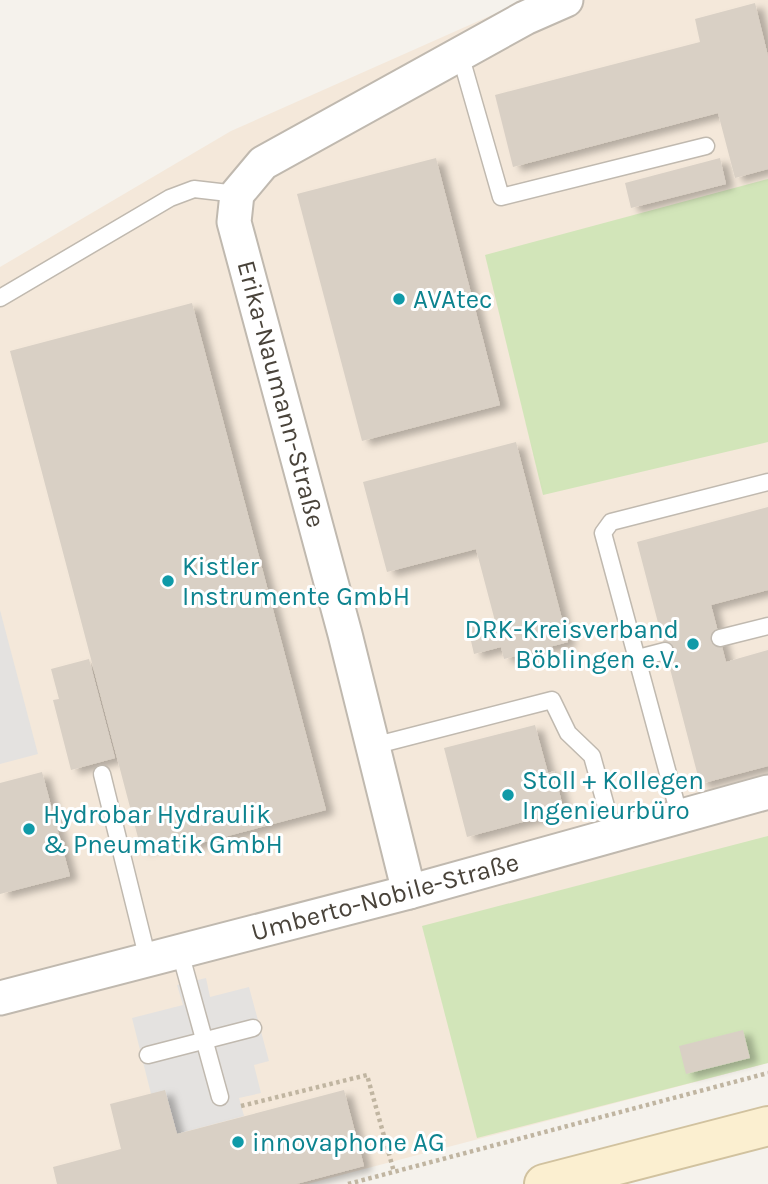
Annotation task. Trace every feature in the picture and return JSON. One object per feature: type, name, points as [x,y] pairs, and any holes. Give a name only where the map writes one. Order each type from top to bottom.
[{"type":"main road","points":[[544,1184],[768,1126]]},
{"type":"street","points":[[237,194],[263,163],[460,54],[566,0]]},
{"type":"street","name":"Erika-Naumann-Straße","points":[[237,194],[234,222],[409,892]]},
{"type":"street","name":"Umberto-Nobile-Straße","points":[[0,998],[409,892],[768,792]]},
{"type":"lane","points":[[460,54],[500,197],[706,146]]},
{"type":"lane","points":[[0,298],[170,198],[194,189],[237,194]]},
{"type":"lane","points":[[680,818],[603,533],[611,522],[768,482]]},
{"type":"lane","points":[[720,638],[768,626]]},
{"type":"lane","points":[[638,658],[666,651]]},
{"type":"lane","points":[[373,746],[552,701],[568,733],[592,756],[614,835]]},
{"type":"lane","points":[[102,774],[148,960]]},
{"type":"lane","points":[[180,952],[220,1097]]},
{"type":"lane","points":[[148,1055],[253,1028]]},
{"type":"path","points":[[348,1184],[768,1073]]},
{"type":"path","points":[[241,1106],[367,1075],[394,1172]]},
{"type":"shaded area","points":[[526,0],[768,0],[768,1063],[307,1184],[0,1184],[0,267],[231,131]]},
{"type":"shaded area","points":[[0,610],[38,754],[0,764]]},
{"type":"shaded area","points":[[206,978],[210,997],[249,987],[269,1061],[254,1065],[261,1093],[239,1098],[244,1116],[177,1134],[165,1091],[151,1094],[132,1018],[183,1005],[177,985]]},
{"type":"green space","points":[[768,179],[768,442],[543,495],[485,255]]},
{"type":"green space","points":[[768,836],[768,1063],[477,1138],[422,926]]},
{"type":"building","points":[[755,3],[768,56],[768,169],[735,178],[718,113],[513,167],[495,95],[700,42],[695,19]]},
{"type":"building","name":"AVAtec","points":[[436,158],[500,405],[362,441],[297,194]]},
{"type":"building","points":[[720,158],[726,184],[631,208],[625,183]]},
{"type":"building","name":"Kistler Instrumente GmbH","points":[[192,303],[326,810],[186,847],[184,839],[141,849],[10,351]]},
{"type":"building","points":[[516,442],[568,642],[504,659],[501,647],[474,654],[468,628],[495,621],[476,549],[387,572],[363,482]]},
{"type":"building","name":"DRK-Kreisverband Böblingen e.V.","points":[[768,507],[768,590],[711,605],[726,662],[768,650],[768,766],[700,784],[637,542]]},
{"type":"building","points":[[89,659],[115,758],[71,770],[53,700],[59,699],[51,669]]},
{"type":"building","name":"Stoll + Kollegen Ingenieurbüro","points":[[535,725],[548,773],[554,771],[564,811],[467,837],[444,748]]},
{"type":"building","name":"Hydrobar Hydraulik & Pneumatik GmbH","points":[[42,772],[70,876],[0,894],[0,783]]},
{"type":"building","points":[[743,1030],[750,1058],[686,1074],[679,1046]]},
{"type":"building","name":"innovaphone AG","points":[[165,1090],[177,1134],[344,1090],[364,1166],[296,1184],[57,1184],[53,1167],[121,1149],[110,1104]]},
{"type":"place","name":"AVAtec","points":[[399,299]]},
{"type":"place","name":"Kistler Instrumente GmbH","points":[[168,581]]},
{"type":"place","name":"DRK-Kreisverband Böblingen e.V.","points":[[693,644]]},
{"type":"place","name":"Stoll + Kollegen Ingenieurbüro","points":[[508,795]]},
{"type":"place","name":"Hydrobar Hydraulik & Pneumatik GmbH","points":[[29,829]]},
{"type":"place","name":"innovaphone AG","points":[[238,1142]]}]
